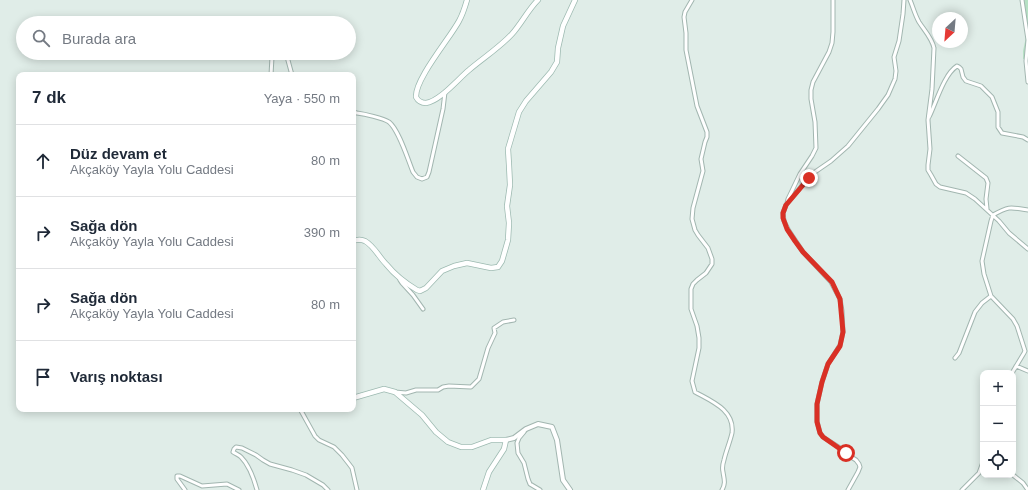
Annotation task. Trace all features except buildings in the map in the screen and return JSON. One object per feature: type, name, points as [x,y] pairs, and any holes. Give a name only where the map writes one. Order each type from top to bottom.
[{"type":"main road","points":[[467,0],[460,19],[423,77],[417,90],[416,97],[419,101],[426,103],[445,92],[468,71],[496,49],[512,34],[538,0]]},
{"type":"main road","points":[[356,240],[367,242],[399,278],[420,291],[426,288],[442,271],[454,266],[471,263],[492,268],[500,265],[508,240],[509,223],[507,206],[510,185],[508,149],[519,112],[526,101],[551,72],[557,62],[558,48],[563,26],[575,0]]},
{"type":"main road","points":[[356,397],[384,390],[395,392],[422,415],[436,432],[448,442],[461,447],[472,447],[491,440],[506,440],[504,449],[489,472],[483,490]]},
{"type":"street","points":[[692,0],[685,12],[684,17],[686,50],[697,106],[707,132],[701,158],[702,171],[693,208],[692,219],[695,230],[708,248],[712,259],[712,264],[706,274],[697,280],[691,289],[691,309],[697,326],[699,343],[692,381],[695,392],[718,404],[726,413],[731,423],[732,434],[726,450],[723,466],[725,482],[722,490]]},
{"type":"street","points":[[834,0],[832,43],[829,52],[813,82],[811,90],[811,102],[815,122],[816,148],[800,174],[788,199],[783,215],[787,229],[803,252],[832,282],[840,299],[843,332],[840,346],[828,364],[822,382],[817,404],[817,422],[820,433],[823,437],[845,451],[859,464],[860,467],[858,472],[848,490]]},
{"type":"street","points":[[786,205],[817,170],[831,161],[848,146],[888,95],[895,79],[896,71],[894,57],[899,41],[904,0]]},
{"type":"street","points":[[910,0],[918,20],[933,42],[934,48],[932,89],[928,120],[930,149],[928,170],[933,180],[940,187],[961,191],[987,209],[1009,233],[1028,249]]},
{"type":"street","points":[[1022,0],[1028,40],[1026,60],[1028,82]]},
{"type":"street","points":[[271,72],[272,60]]},
{"type":"street","points":[[288,60],[291,72]]},
{"type":"street","points":[[928,120],[948,75],[952,69],[957,66],[961,69],[963,77],[966,81],[981,86],[992,97],[998,112],[998,127],[1002,133],[1022,137],[1028,140]]},
{"type":"street","points":[[356,113],[384,119],[393,126],[413,172],[417,177],[422,179],[427,177],[430,172],[445,92]]},
{"type":"street","points":[[958,156],[986,178],[988,183],[986,199],[987,209]]},
{"type":"street","points":[[1014,370],[1025,351],[1017,326],[1013,319],[991,296],[984,274],[982,261],[993,215],[1012,207],[1028,210]]},
{"type":"street","points":[[399,278],[414,295],[423,309]]},
{"type":"street","points":[[955,358],[959,353],[976,312],[982,303],[991,296]]},
{"type":"street","points":[[395,392],[406,393],[416,390],[438,390],[449,386],[471,386],[479,379],[490,342],[496,333],[494,328],[503,322],[514,320]]},
{"type":"street","points":[[1016,366],[1028,371]]},
{"type":"street","points":[[302,412],[315,436],[319,440],[334,447],[352,468],[357,490]]},
{"type":"street","points":[[506,440],[514,438],[526,429],[538,424],[552,427],[557,440],[563,480],[570,490]]},
{"type":"street","points":[[526,429],[517,443],[518,453],[524,463],[530,484],[540,490]]},
{"type":"street","points":[[257,490],[253,476],[242,458],[234,452],[236,447],[242,448],[270,464],[306,475],[323,485],[328,490]]},
{"type":"street","points":[[962,490],[978,473],[980,469]]},
{"type":"street","points":[[185,490],[177,479],[177,476],[202,486],[226,484],[239,490]]},
{"type":"street","points":[[1016,477],[1023,483],[1028,490]]},
{"type":"green space","points":[[1020,0],[1028,0],[1028,58],[1023,59],[1026,37]]},
{"type":"route","points":[[809,178],[786,205],[783,218],[787,229],[795,241],[803,252],[832,282],[840,299],[843,332],[840,346],[828,364],[820,388],[817,404],[817,422],[820,433],[823,437],[846,453]]}]
